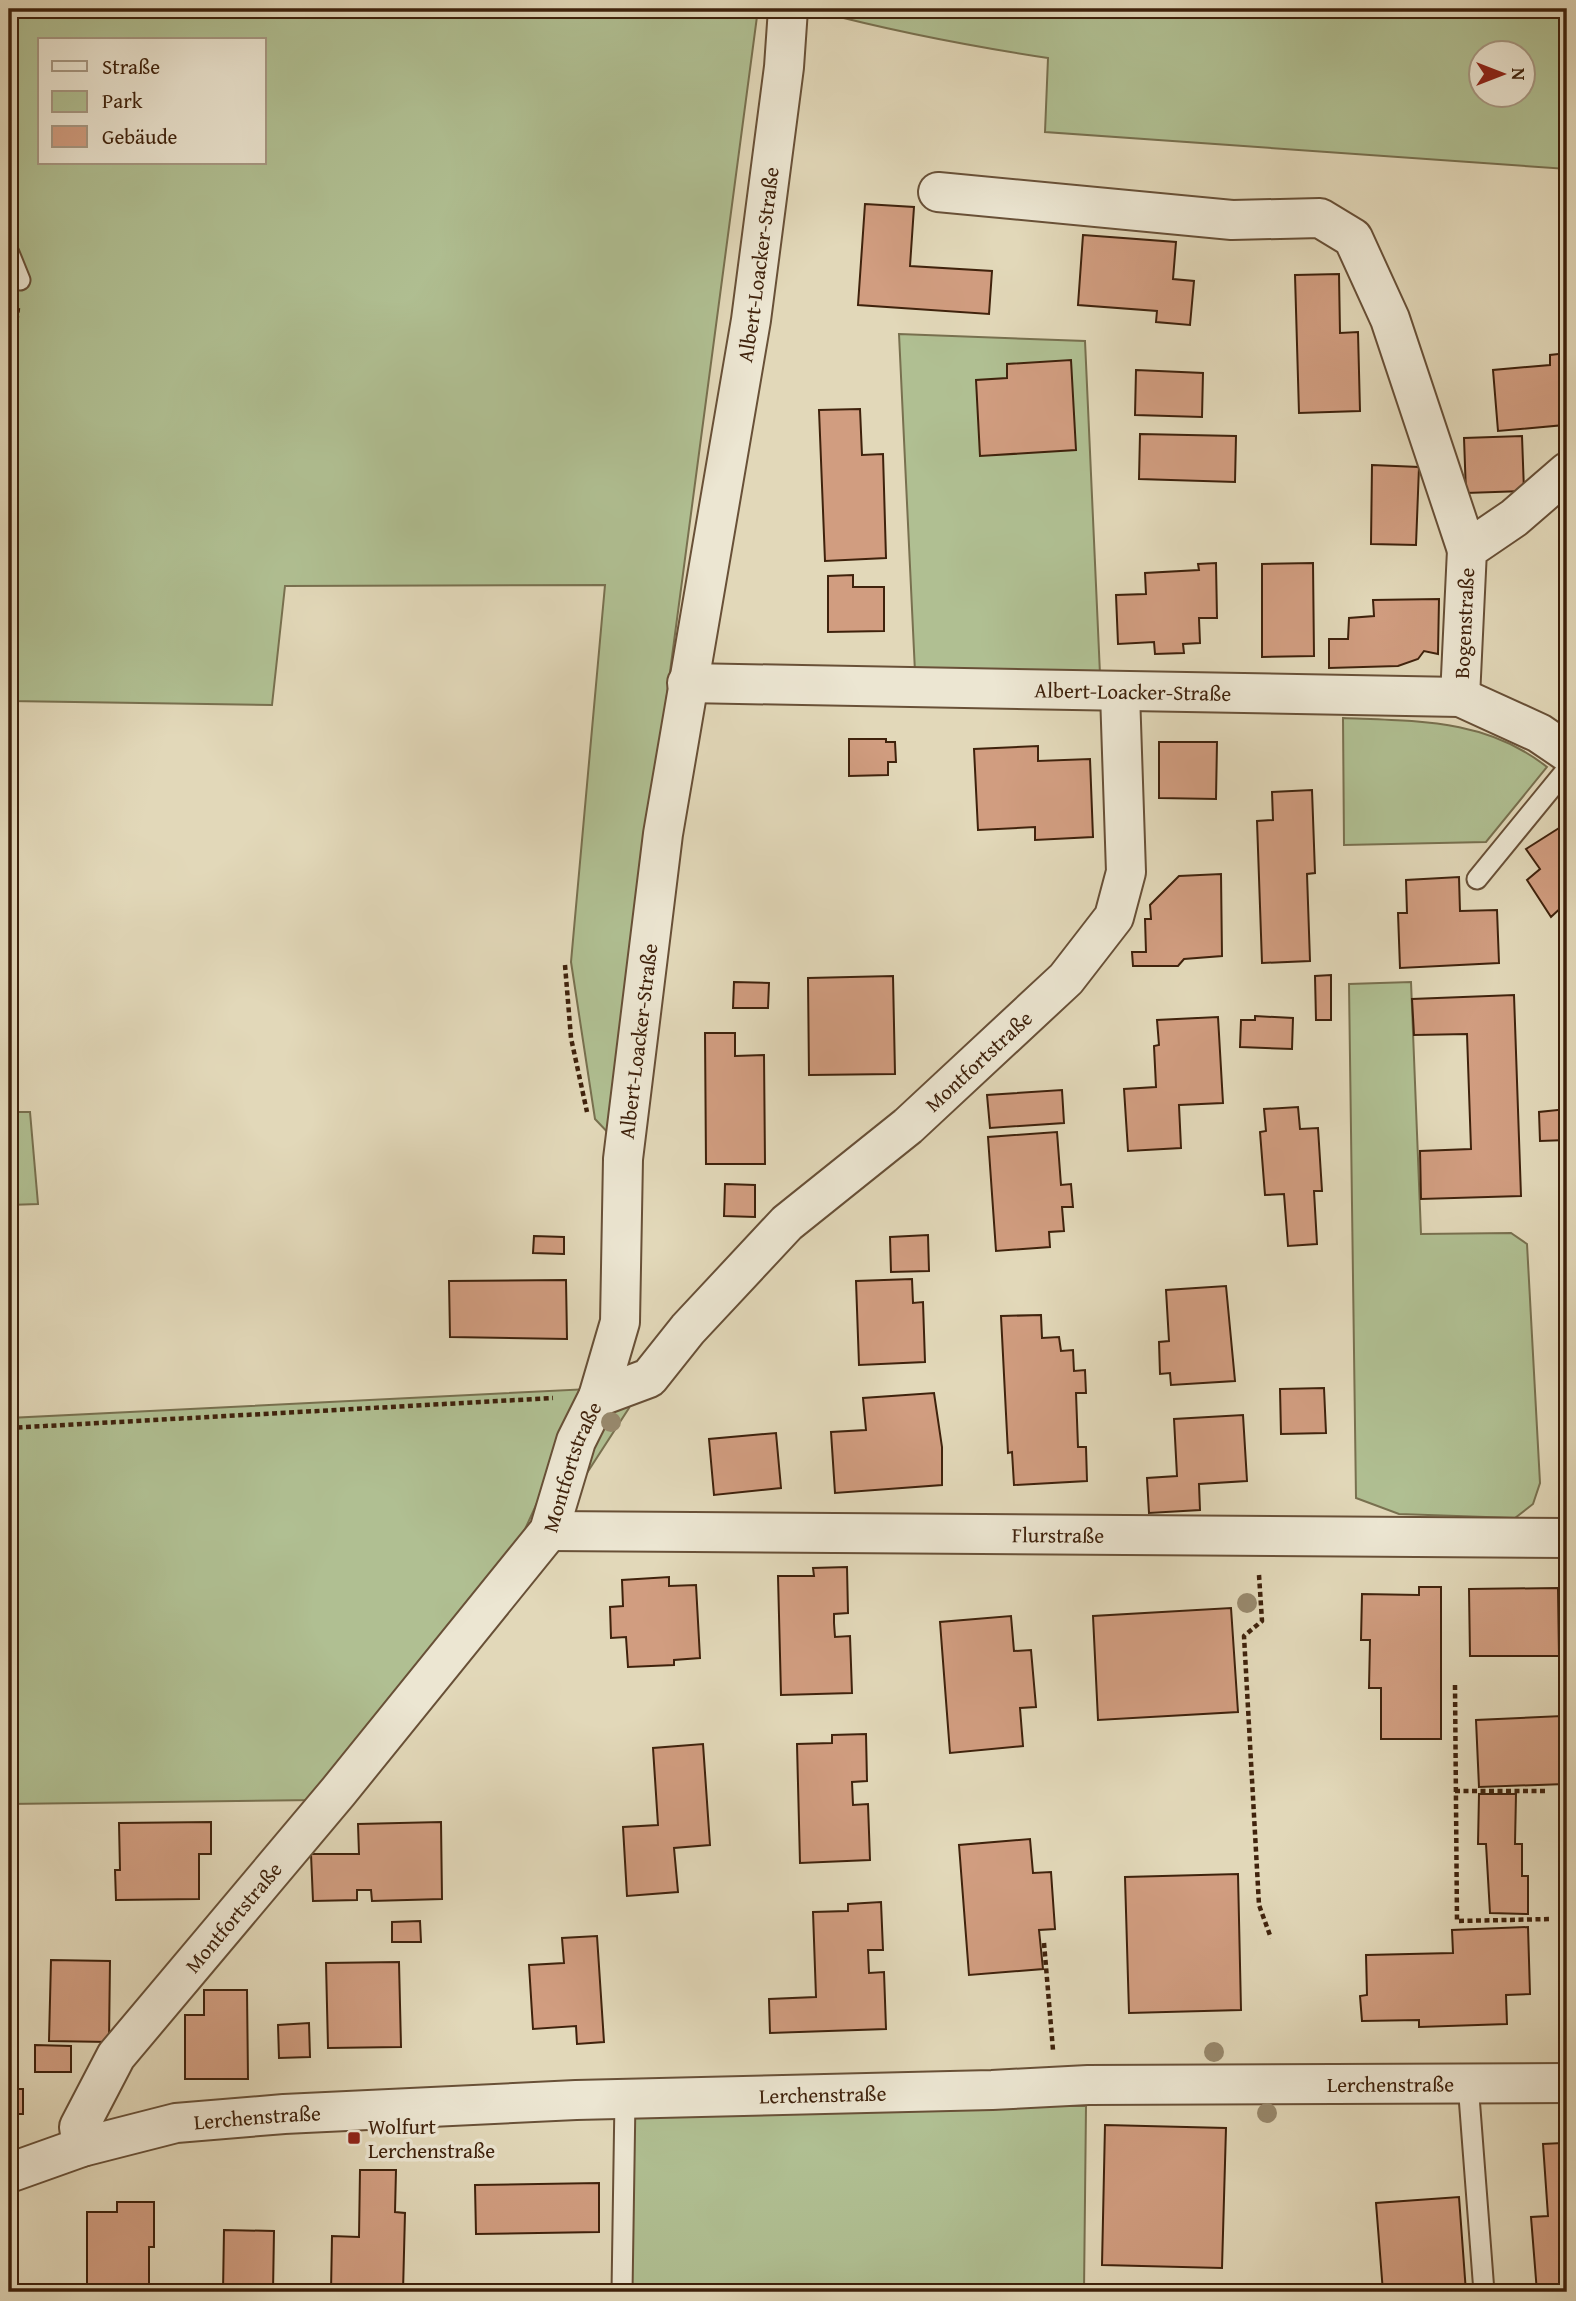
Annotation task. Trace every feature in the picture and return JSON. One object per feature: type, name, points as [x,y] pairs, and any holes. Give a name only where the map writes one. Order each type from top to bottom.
[{"type":"street","name":"Albert-Loacker-Straße","points":[[598,1397],[620,1322],[623,1159],[663,834],[751,320],[784,67],[788,9]]},
{"type":"street","points":[[938,192],[1232,220],[1320,218],[1353,238],[1390,319],[1467,550]]},
{"type":"street","name":"Bogenstraße","points":[[1460,697],[1467,550],[1514,518],[1567,472]]},
{"type":"street","name":"Albert-Loacker-Straße","points":[[687,683],[1120,693],[1460,697],[1539,733],[1567,752]]},
{"type":"street","name":"Montfortstraße","points":[[82,2147],[79,2127],[116,2056],[330,1802],[549,1531],[576,1441],[598,1397],[649,1378],[688,1329],[787,1223],[908,1126],[1066,979],[1114,917],[1126,872],[1120,693]]},
{"type":"street","name":"Flurstraße","points":[[549,1531],[1567,1538]]},
{"type":"street","name":"Lerchenstraße","points":[[82,2147],[176,2123],[284,2113],[625,2099],[1054,2087],[1567,2083]]},
{"type":"street","points":[[9,2173],[82,2147]]},
{"type":"lane","points":[[9,253],[20,280]]},
{"type":"lane","points":[[1477,879],[1567,769]]},
{"type":"lane","points":[[1468,2083],[1485,2292]]},
{"type":"lane","points":[[622,2292],[625,2099]]},
{"type":"path","points":[[9,380],[20,280]]},
{"type":"path","points":[[565,965],[571,1038],[589,1119],[605,1146],[623,1159]]},
{"type":"path","points":[[9,1428],[598,1397]]},
{"type":"path","points":[[1258,1567],[1262,1621],[1244,1636],[1259,1905],[1271,1938]]},
{"type":"path","points":[[1455,1685],[1457,1921],[1552,1919]]},
{"type":"path","points":[[1455,1790],[1546,1790]]},
{"type":"path","points":[[1044,1943],[1054,2087]]},
{"type":"green space","points":[[9,9],[758,9],[613,1101],[613,1138],[595,1119],[571,962],[605,585],[285,586],[272,705],[9,701]]},
{"type":"green space","points":[[816,9],[1567,9],[1567,169],[1045,132],[1048,58],[873,25]]},
{"type":"green space","points":[[899,334],[1085,341],[1100,674],[915,672]]},
{"type":"green space","points":[[1343,718],[1424,722],[1476,731],[1524,751],[1547,767],[1486,842],[1344,845]]},
{"type":"green space","points":[[1411,982],[1421,1234],[1511,1233],[1527,1244],[1540,1483],[1533,1504],[1515,1518],[1399,1514],[1356,1498],[1349,984]]},
{"type":"green space","points":[[9,1112],[30,1112],[38,1204],[9,1205]]},
{"type":"green space","points":[[589,1389],[516,1549],[316,1800],[9,1804],[9,1418]]},
{"type":"green space","points":[[632,1400],[585,1476],[581,1465],[610,1411]]},
{"type":"green space","points":[[628,2103],[1086,2106],[1084,2292],[629,2292]]},
{"type":"building","points":[[865,204],[914,207],[910,266],[992,271],[989,314],[858,305]]},
{"type":"building","points":[[1083,235],[1176,242],[1173,279],[1194,281],[1190,325],[1156,322],[1157,311],[1078,305]]},
{"type":"building","points":[[1339,274],[1340,333],[1358,332],[1360,411],[1299,413],[1295,275]]},
{"type":"building","points":[[1567,353],[1567,415],[1562,415],[1564,425],[1498,431],[1493,370],[1550,365],[1550,355]]},
{"type":"building","points":[[1071,360],[1076,450],[980,456],[976,380],[1007,378],[1007,364]]},
{"type":"building","points":[[1136,370],[1203,373],[1202,417],[1135,415]]},
{"type":"building","points":[[860,409],[862,455],[883,454],[886,558],[825,561],[819,410]]},
{"type":"building","points":[[1140,434],[1236,436],[1235,482],[1139,479]]},
{"type":"building","points":[[1522,436],[1524,491],[1466,493],[1464,438]]},
{"type":"building","points":[[1372,465],[1419,467],[1416,545],[1371,544]]},
{"type":"building","points":[[1564,515],[1567,515],[1567,584],[1562,584]]},
{"type":"building","points":[[1216,563],[1217,618],[1199,618],[1200,643],[1183,644],[1184,653],[1155,654],[1154,642],[1118,644],[1116,595],[1146,594],[1145,573],[1199,570],[1198,564]]},
{"type":"building","points":[[1313,563],[1314,656],[1262,657],[1262,564]]},
{"type":"building","points":[[853,575],[853,587],[884,587],[884,631],[828,632],[828,576]]},
{"type":"building","points":[[1439,599],[1438,654],[1424,651],[1418,659],[1398,666],[1329,668],[1329,639],[1348,639],[1349,618],[1374,616],[1373,600]]},
{"type":"building","points":[[849,739],[886,739],[886,742],[895,742],[896,762],[888,762],[888,775],[849,776]]},
{"type":"building","points":[[1159,742],[1217,742],[1216,799],[1159,798]]},
{"type":"building","points":[[1038,746],[1038,761],[1090,759],[1093,837],[1035,840],[1035,827],[978,830],[974,749]]},
{"type":"building","points":[[1312,790],[1315,873],[1307,874],[1310,961],[1262,963],[1257,821],[1273,820],[1272,792]]},
{"type":"building","points":[[1567,823],[1567,907],[1565,904],[1551,917],[1527,880],[1540,869],[1526,849]]},
{"type":"building","points":[[1221,874],[1222,956],[1184,959],[1178,966],[1133,966],[1132,952],[1146,952],[1145,919],[1151,919],[1150,905],[1179,876]]},
{"type":"building","points":[[1459,877],[1460,911],[1497,910],[1499,963],[1400,968],[1398,913],[1407,913],[1406,880]]},
{"type":"building","points":[[1331,975],[1331,1020],[1316,1020],[1315,976]]},
{"type":"building","points":[[893,976],[895,1074],[809,1075],[808,978]]},
{"type":"building","points":[[734,982],[769,983],[768,1008],[733,1008]]},
{"type":"building","points":[[1514,995],[1521,1196],[1421,1199],[1420,1151],[1471,1149],[1467,1034],[1414,1035],[1412,999]]},
{"type":"building","points":[[1255,1016],[1293,1018],[1292,1049],[1240,1047],[1241,1020],[1255,1020]]},
{"type":"building","points":[[1218,1017],[1223,1103],[1179,1105],[1181,1148],[1128,1151],[1124,1089],[1156,1087],[1154,1046],[1159,1045],[1157,1020]]},
{"type":"building","points":[[705,1033],[735,1033],[735,1056],[764,1055],[765,1164],[706,1164]]},
{"type":"building","points":[[1062,1090],[1064,1123],[990,1128],[987,1095]]},
{"type":"building","points":[[1298,1107],[1300,1129],[1318,1128],[1322,1191],[1314,1191],[1317,1244],[1288,1246],[1284,1194],[1265,1195],[1260,1132],[1266,1131],[1264,1109]]},
{"type":"building","points":[[1567,1109],[1567,1140],[1540,1141],[1539,1112]]},
{"type":"building","points":[[1057,1132],[1061,1185],[1071,1184],[1073,1207],[1062,1207],[1064,1231],[1049,1232],[1050,1247],[996,1251],[988,1137]]},
{"type":"building","points":[[725,1184],[755,1185],[755,1217],[724,1216]]},
{"type":"building","points":[[928,1235],[929,1271],[891,1272],[890,1237]]},
{"type":"building","points":[[534,1236],[564,1237],[564,1254],[533,1253]]},
{"type":"building","points":[[912,1279],[913,1303],[923,1302],[925,1362],[859,1365],[856,1281]]},
{"type":"building","points":[[566,1280],[567,1339],[450,1337],[449,1281]]},
{"type":"building","points":[[1226,1286],[1235,1381],[1171,1385],[1170,1373],[1160,1374],[1159,1342],[1169,1341],[1166,1290]]},
{"type":"building","points":[[1041,1315],[1042,1338],[1059,1337],[1061,1351],[1073,1350],[1074,1371],[1085,1370],[1086,1393],[1076,1393],[1078,1447],[1086,1447],[1087,1481],[1014,1485],[1012,1452],[1008,1453],[1001,1316]]},
{"type":"building","points":[[1324,1388],[1326,1433],[1281,1434],[1280,1389]]},
{"type":"building","points":[[934,1393],[942,1447],[942,1485],[835,1493],[831,1432],[866,1430],[863,1398]]},
{"type":"building","points":[[1243,1415],[1247,1481],[1199,1484],[1200,1510],[1149,1513],[1147,1478],[1177,1476],[1174,1419]]},
{"type":"building","points":[[776,1433],[781,1488],[714,1495],[709,1439]]},
{"type":"building","points":[[847,1567],[848,1613],[834,1614],[834,1623],[835,1637],[850,1636],[852,1693],[781,1695],[778,1576],[814,1576],[813,1568]]},
{"type":"building","points":[[669,1577],[669,1586],[696,1585],[700,1658],[674,1660],[674,1665],[628,1667],[626,1637],[611,1638],[610,1607],[623,1606],[622,1580]]},
{"type":"building","points":[[1419,1587],[1441,1587],[1441,1739],[1381,1739],[1381,1688],[1369,1688],[1370,1640],[1361,1640],[1362,1594],[1419,1595]]},
{"type":"building","points":[[1558,1588],[1559,1656],[1470,1656],[1469,1589]]},
{"type":"building","points":[[1231,1608],[1238,1712],[1098,1720],[1093,1616]]},
{"type":"building","points":[[1011,1616],[1014,1651],[1031,1650],[1036,1707],[1020,1708],[1023,1746],[950,1753],[940,1622]]},
{"type":"building","points":[[1562,1716],[1565,1784],[1479,1787],[1476,1720]]},
{"type":"building","points":[[866,1734],[867,1781],[852,1782],[853,1805],[868,1804],[870,1860],[800,1863],[797,1744],[832,1743],[832,1735]]},
{"type":"building","points":[[703,1744],[710,1845],[674,1848],[678,1892],[627,1896],[623,1827],[658,1825],[653,1748]]},
{"type":"building","points":[[1479,1794],[1516,1794],[1515,1844],[1522,1844],[1522,1876],[1528,1876],[1528,1914],[1490,1913],[1486,1844],[1478,1844]]},
{"type":"building","points":[[211,1822],[211,1854],[199,1854],[199,1899],[116,1900],[115,1870],[120,1870],[119,1823]]},
{"type":"building","points":[[441,1822],[442,1899],[372,1901],[371,1890],[357,1890],[357,1900],[313,1901],[311,1854],[359,1854],[358,1824]]},
{"type":"building","points":[[1030,1839],[1033,1873],[1051,1872],[1055,1929],[1039,1930],[1043,1969],[969,1975],[959,1845]]},
{"type":"building","points":[[1238,1874],[1241,2010],[1129,2013],[1125,1877]]},
{"type":"building","points":[[881,1902],[883,1950],[868,1950],[869,1973],[884,1972],[886,2029],[770,2033],[769,1999],[816,1997],[813,1912],[848,1911],[848,1904]]},
{"type":"building","points":[[420,1921],[421,1942],[392,1942],[392,1922]]},
{"type":"building","points":[[1528,1927],[1530,1994],[1506,1995],[1507,2024],[1419,2027],[1419,2020],[1362,2021],[1360,1996],[1367,1995],[1366,1955],[1453,1953],[1452,1930]]},
{"type":"building","points":[[597,1936],[604,2042],[577,2044],[576,2026],[533,2029],[529,1965],[564,1963],[562,1938]]},
{"type":"building","points":[[51,1960],[110,1961],[109,2042],[49,2041]]},
{"type":"building","points":[[399,1962],[401,2047],[328,2048],[326,1963]]},
{"type":"building","points":[[204,1990],[247,1990],[248,2079],[185,2079],[185,2015],[204,2015]]},
{"type":"building","points":[[309,2023],[310,2057],[279,2058],[278,2025]]},
{"type":"building","points":[[35,2045],[71,2046],[71,2072],[35,2072]]},
{"type":"building","points":[[9,2089],[23,2089],[23,2114],[9,2114]]},
{"type":"building","points":[[1105,2125],[1226,2128],[1222,2268],[1102,2265]]},
{"type":"building","points":[[1562,2143],[1567,2213],[1567,2292],[1537,2292],[1531,2217],[1548,2216],[1543,2144]]},
{"type":"building","points":[[360,2170],[396,2170],[395,2212],[405,2213],[403,2292],[331,2292],[332,2236],[359,2237]]},
{"type":"building","points":[[599,2183],[599,2232],[476,2234],[475,2185]]},
{"type":"building","points":[[1459,2197],[1466,2292],[1383,2292],[1376,2203]]},
{"type":"building","points":[[117,2202],[154,2202],[154,2247],[149,2247],[149,2292],[87,2292],[87,2212],[117,2212]]},
{"type":"building","points":[[224,2230],[274,2231],[273,2292],[223,2292]]},
{"type":"place","name":"Wolfurt Lerchenstraße","points":[[354,2138]]}]
